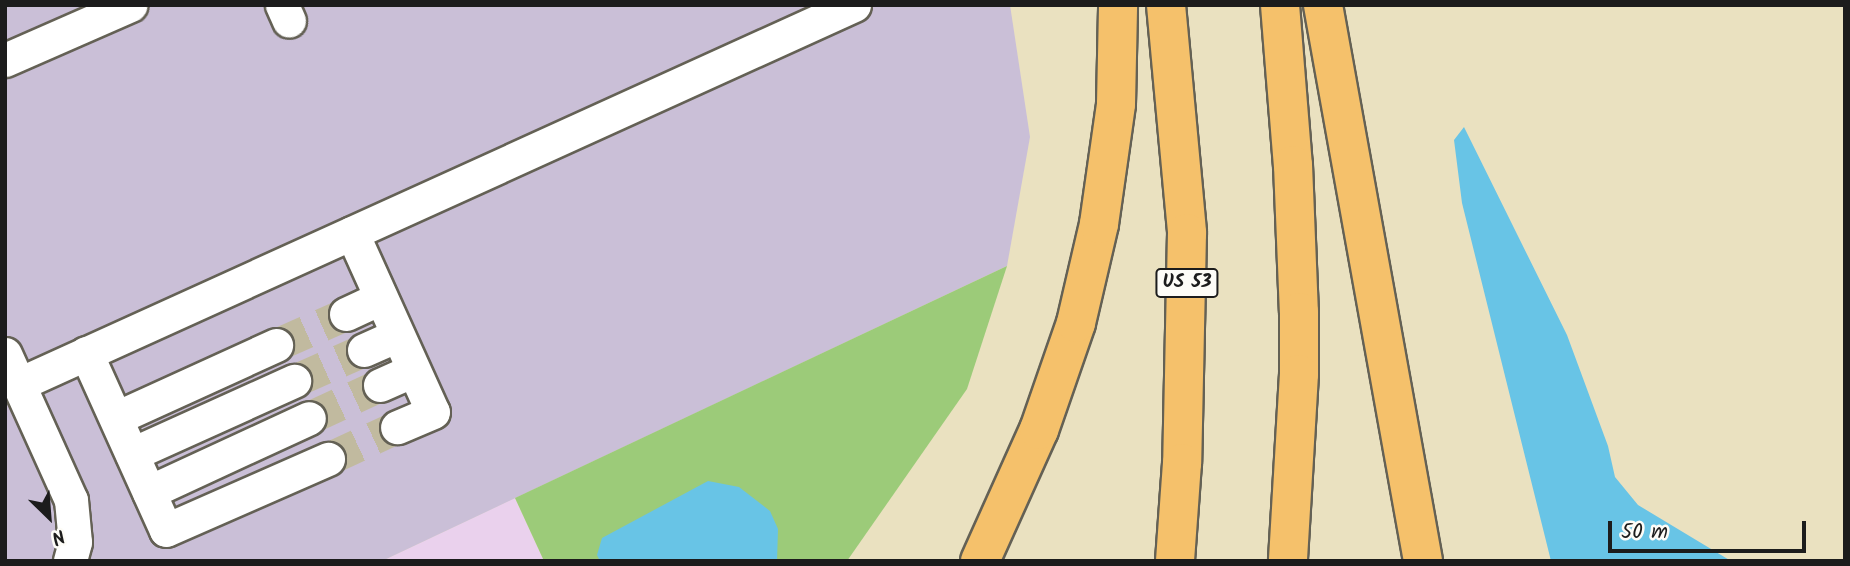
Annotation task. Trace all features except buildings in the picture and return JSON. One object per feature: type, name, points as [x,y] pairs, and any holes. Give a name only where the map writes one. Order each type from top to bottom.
[{"type":"highway","points":[[979,561],[1039,430],[1076,323],[1099,224],[1116,104],[1118,5]]},
{"type":"highway","name":"US 53","points":[[1166,5],[1187,233],[1182,449],[1175,561]]},
{"type":"highway","points":[[1279,5],[1293,165],[1299,313],[1299,374],[1288,561]]},
{"type":"highway","points":[[1323,5],[1423,561]]},
{"type":"lane","points":[[5,60],[130,5]]},
{"type":"lane","points":[[70,561],[75,542],[71,500],[12,369],[86,353],[854,5]]},
{"type":"lane","points":[[352,233],[433,412],[397,428]]},
{"type":"lane","points":[[346,314],[381,298]]},
{"type":"lane","points":[[364,350],[397,335]]},
{"type":"lane","points":[[116,418],[276,345]]},
{"type":"lane","points":[[86,353],[166,530],[328,459]]},
{"type":"lane","points":[[380,385],[413,370]]},
{"type":"lane","points":[[132,454],[294,381]]},
{"type":"lane","points":[[149,492],[309,418]]},
{"type":"shaded area","points":[[5,5],[1010,5],[1030,137],[1007,266],[382,561],[5,561]]},
{"type":"shaded area","points":[[515,498],[544,561],[382,561]]},
{"type":"green space","points":[[1007,266],[967,389],[847,561],[544,561],[515,498]]},
{"type":"water","points":[[1464,127],[1567,335],[1608,446],[1615,477],[1638,505],[1731,561],[1551,561],[1462,203],[1454,140]]},
{"type":"water","points":[[708,481],[739,487],[770,511],[778,529],[777,561],[600,561],[597,555],[602,538]]},
{"type":"tunnel","points":[[276,345],[346,314]]},
{"type":"tunnel","points":[[294,381],[364,350]]},
{"type":"tunnel","points":[[309,418],[380,385]]},
{"type":"tunnel","points":[[328,459],[397,427]]}]
